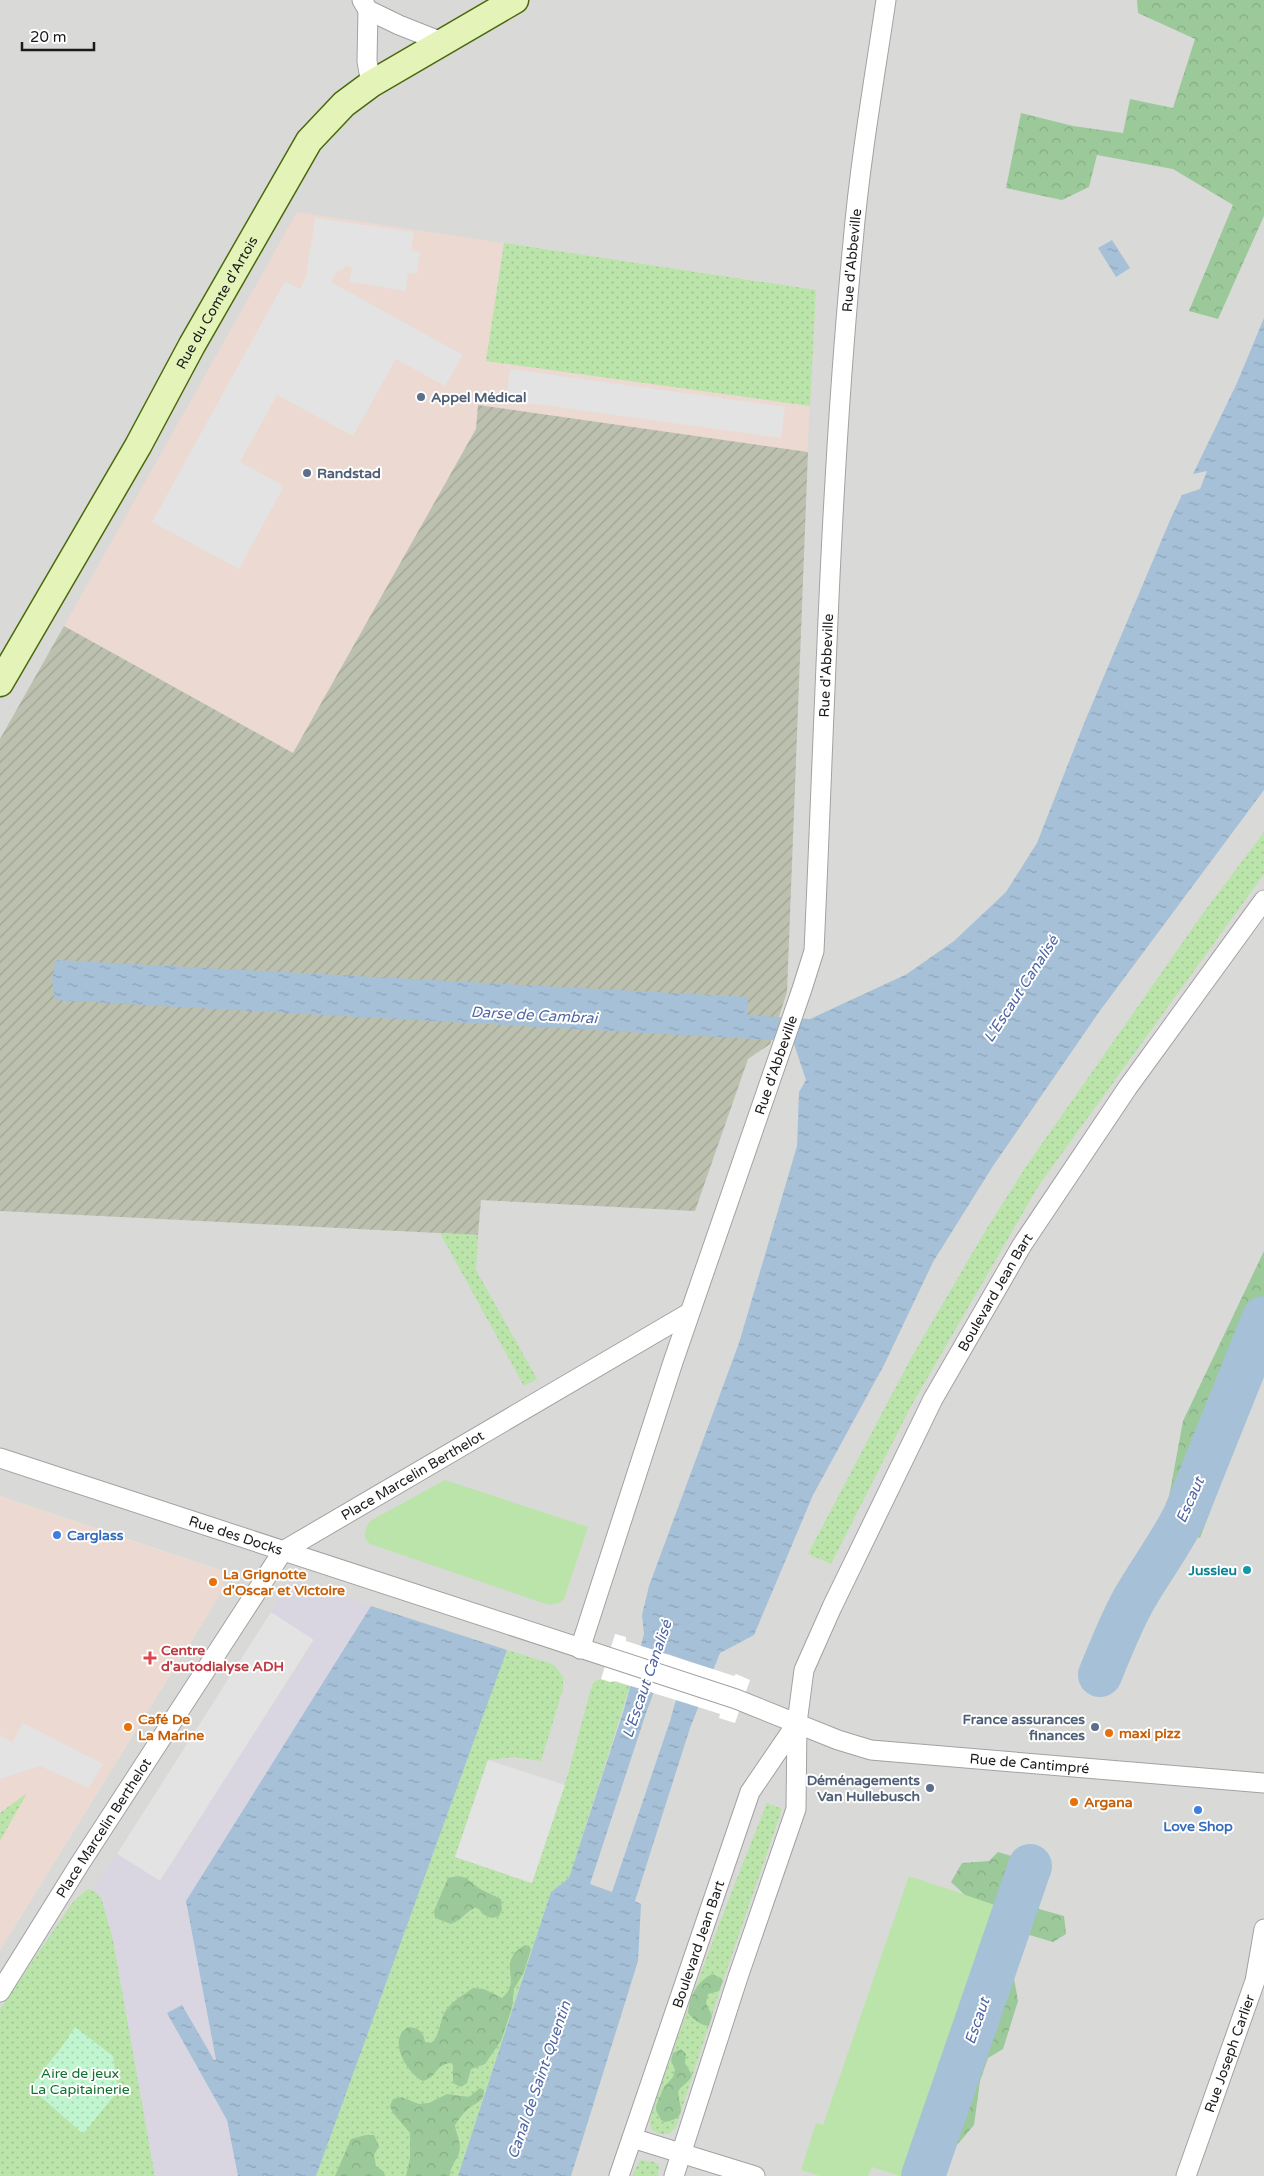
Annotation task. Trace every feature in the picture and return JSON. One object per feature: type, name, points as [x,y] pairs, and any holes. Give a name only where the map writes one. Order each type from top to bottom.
[{"type":"main road","name":"Rue du Comte d'Artois","points":[[0,683],[138,446],[192,345],[296,162],[310,141],[344,104],[370,84],[515,0]]},
{"type":"street","name":"Rue d'Abbeville","points":[[690,1313],[814,951],[837,448],[853,242],[862,161],[886,0]]},
{"type":"street","points":[[370,84],[367,61],[365,5],[442,42]]},
{"type":"street","name":"Boulevard Jean Bart","points":[[674,2176],[735,1986],[796,1809],[798,1723],[804,1670],[908,1448],[960,1350],[1022,1244],[1070,1170],[1128,1087],[1264,900]]},
{"type":"street","points":[[580,1649],[690,1313]]},
{"type":"street","name":"Place Marcelin Berthelot","points":[[0,1992],[79,1865],[283,1551],[690,1313]]},
{"type":"street","name":"Rue des Docks","points":[[0,1458],[749,1704]]},
{"type":"street","name":"Rue de Cantimpré","points":[[749,1704],[838,1740],[871,1750],[1264,1783]]},
{"type":"street","name":"Boulevard Jean Bart","points":[[619,2176],[750,1792],[798,1723]]},
{"type":"street","name":"Rue Joseph Carlier","points":[[1186,2176],[1255,1981],[1264,1929]]},
{"type":"street","points":[[632,2138],[755,2176]]},
{"type":"shaded area","points":[[0,0],[1264,0],[1264,2176],[0,2176],[0,1950],[224,1588],[220,1570],[0,1496]]},
{"type":"shaded area","points":[[297,212],[816,290],[806,479],[476,429],[293,753],[64,626]]},
{"type":"shaded area","points":[[315,218],[414,232],[411,251],[420,252],[417,274],[408,273],[406,291],[349,282],[352,267],[346,266],[336,273],[331,282],[463,355],[445,386],[396,359],[353,436],[277,395],[240,462],[284,486],[239,569],[152,522],[285,281],[300,289],[306,277]]},
{"type":"shaded area","points":[[510,369],[785,407],[781,438],[506,400]]},
{"type":"shaded area","points":[[478,405],[808,452],[787,992],[770,1044],[748,1059],[695,1211],[481,1200],[478,1235],[0,1211],[0,739],[64,626],[293,753],[476,429]]},
{"type":"shaded area","points":[[0,1496],[220,1570],[224,1588],[0,1950]]},
{"type":"shaded area","points":[[291,1579],[361,1603],[360,1606],[362,1607],[365,1604],[371,1606],[186,1901],[216,2060],[214,2060],[182,2005],[167,2013],[227,2120],[238,2176],[155,2176],[113,1939],[104,1903],[101,1897],[93,1890],[117,1854],[160,1881],[314,1640],[271,1612]]},
{"type":"shaded area","points":[[271,1612],[314,1639],[160,1881],[117,1854]]},
{"type":"shaded area","points":[[23,1723],[103,1764],[89,1788],[40,1766],[0,1779],[0,1735],[12,1742]]},
{"type":"shaded area","points":[[488,1760],[565,1785],[532,1883],[455,1857]]},
{"type":"green space","points":[[1137,0],[1264,0],[1264,216],[1218,319],[1189,311],[1233,205],[1173,169],[1097,155],[1089,187],[1062,200],[1006,188],[1021,113],[1073,126],[1123,133],[1130,99],[1173,108],[1195,39],[1138,13]]},
{"type":"green space","points":[[504,243],[816,290],[810,406],[486,361]]},
{"type":"green space","points":[[1264,832],[1264,874],[1039,1185],[910,1408],[831,1564],[808,1554],[910,1360],[984,1233],[1027,1165],[1204,912]]},
{"type":"green space","points":[[440,1233],[478,1235],[476,1270],[537,1379],[524,1386]]},
{"type":"green space","points":[[1264,1251],[1264,1368],[1200,1538],[1164,1524],[1183,1421]]},
{"type":"green space","points":[[445,1480],[588,1527],[564,1599],[559,1603],[549,1605],[370,1544],[367,1541],[365,1533],[370,1521]]},
{"type":"green space","points":[[507,1650],[555,1666],[563,1677],[563,1689],[541,1761],[514,1757],[488,1760],[455,1857],[532,1883],[568,1774],[592,1685],[595,1681],[601,1679],[630,1686],[569,1878],[551,1892],[458,2176],[316,2176]]},
{"type":"green space","points":[[27,1793],[0,1841],[0,1813]]},
{"type":"green space","points":[[767,1803],[782,1809],[724,1978],[676,2127],[669,2134],[659,2134],[651,2129],[650,2119],[706,1960]]},
{"type":"green space","points":[[998,1852],[1021,1859],[1035,1882],[1039,1909],[1064,1916],[1066,1934],[1053,1942],[1016,1931],[1006,1960],[1013,1973],[1018,2001],[1003,2049],[988,2058],[980,2081],[974,2125],[957,2145],[943,2154],[922,2176],[904,2172],[968,1985],[986,1963],[1000,1921],[981,1910],[951,1882],[962,1863],[989,1861]]},
{"type":"green space","points":[[458,1876],[466,1878],[480,1889],[501,1899],[502,1910],[499,1916],[492,1918],[484,1915],[477,1907],[451,1924],[435,1918],[434,1911],[448,1878]]},
{"type":"green space","points":[[909,1876],[1001,1907],[912,2176],[900,2176],[872,2167],[868,2176],[820,2176],[801,2170],[816,2123],[823,2125]]},
{"type":"green space","points":[[88,1889],[97,1892],[101,1897],[113,1939],[155,2176],[0,2176],[0,2009],[73,1902]]},
{"type":"green space","points":[[525,1945],[531,1949],[524,1972],[514,1989],[512,2008],[501,2041],[485,2064],[471,2069],[467,2083],[461,2087],[453,2083],[453,2065],[451,2063],[442,2066],[431,2077],[423,2081],[413,2074],[404,2062],[399,2049],[402,2032],[408,2027],[415,2028],[422,2033],[425,2042],[432,2043],[437,2036],[445,2012],[456,2000],[473,1988],[484,1989],[502,1998],[511,1985],[511,1958]]},
{"type":"green space","points":[[712,1974],[723,1981],[719,1991],[708,1994],[706,2003],[712,2016],[709,2026],[697,2022],[688,2013],[692,1995],[698,1985]]},
{"type":"green space","name":"Aire de jeux La Capitainerie","points":[[75,2027],[113,2056],[118,2091],[83,2134],[30,2087]]},
{"type":"green space","points":[[681,2049],[686,2054],[685,2063],[692,2075],[678,2092],[681,2107],[680,2114],[672,2120],[665,2122],[661,2120],[656,2106],[664,2087],[673,2077],[675,2070],[671,2060],[673,2053]]},
{"type":"green space","points":[[480,2088],[484,2090],[483,2097],[461,2116],[455,2125],[460,2150],[451,2169],[450,2176],[406,2176],[410,2159],[410,2133],[393,2113],[390,2106],[393,2099],[401,2097],[419,2104],[429,2103],[447,2094],[469,2097]]},
{"type":"green space","points":[[374,2135],[379,2146],[374,2155],[376,2166],[384,2172],[385,2176],[335,2176],[351,2139]]},
{"type":"green space","points":[[640,2160],[654,2162],[659,2166],[658,2176],[632,2176]]},
{"type":"water","points":[[1112,240],[1130,268],[1116,277],[1098,248]]},
{"type":"water","points":[[1264,318],[1264,790],[1099,1012],[993,1166],[933,1262],[884,1365],[813,1495],[754,1635],[720,1653],[690,1728],[635,1901],[641,1904],[638,1961],[571,2176],[458,2176],[551,1892],[569,1878],[625,1706],[644,1634],[642,1615],[649,1586],[739,1343],[797,1146],[799,1092],[806,1080],[793,1041],[55,1000],[52,980],[56,960],[748,997],[747,1015],[810,1019],[907,974],[954,941],[1006,892],[1037,843],[1085,721],[1171,518],[1182,495],[1200,489],[1207,471],[1193,474],[1237,383]],"holes":[[[668,1654],[687,1661],[670,1721],[612,1892],[590,1884],[646,1713]]]},
{"type":"water","points":[[371,1606],[507,1650],[316,2176],[238,2176],[227,2120],[167,2013],[182,2005],[214,2060],[216,2060],[186,1901]]},
{"type":"pier","points":[[615,1634],[626,1637],[626,1641],[734,1676],[736,1674],[750,1680],[735,1723],[719,1718],[720,1714],[714,1712],[615,1681],[610,1682],[601,1679]]},
{"type":"waterway","name":"Escaut","points":[[1100,1675],[1119,1628],[1133,1601],[1185,1515],[1264,1318]]},
{"type":"waterway","name":"Escaut","points":[[923,2176],[1030,1866]]},
{"type":"place","name":"Appel Médical","points":[[421,397]]},
{"type":"place","name":"Randstad","points":[[307,473]]},
{"type":"place","name":"Carglass","points":[[57,1535]]},
{"type":"place","name":"Jussieu","points":[[1247,1570]]},
{"type":"place","name":"La Grignotte d'Oscar et Victoire","points":[[213,1582]]},
{"type":"place","name":"Centre d'autodialyse ADH","points":[[150,1658]]},
{"type":"place","name":"Café De La Marine","points":[[128,1727]]},
{"type":"place","name":"France assurances finances","points":[[1095,1727]]},
{"type":"place","name":"maxi pizz","points":[[1109,1733]]},
{"type":"place","name":"Déménagements Van Hullebusch","points":[[930,1788]]},
{"type":"place","name":"Argana","points":[[1074,1802]]},
{"type":"place","name":"Love Shop","points":[[1198,1810]]},
{"type":"water label","name":"L'Escaut Canalisé","points":[[1021,989]]},
{"type":"water label","name":"Darse de Cambrai","points":[[534,1015]]},
{"type":"water label","name":"L'Escaut Canalisé","points":[[647,1679]]},
{"type":"water label","name":"Canal de Saint-Quentin","points":[[539,2080]]}]
